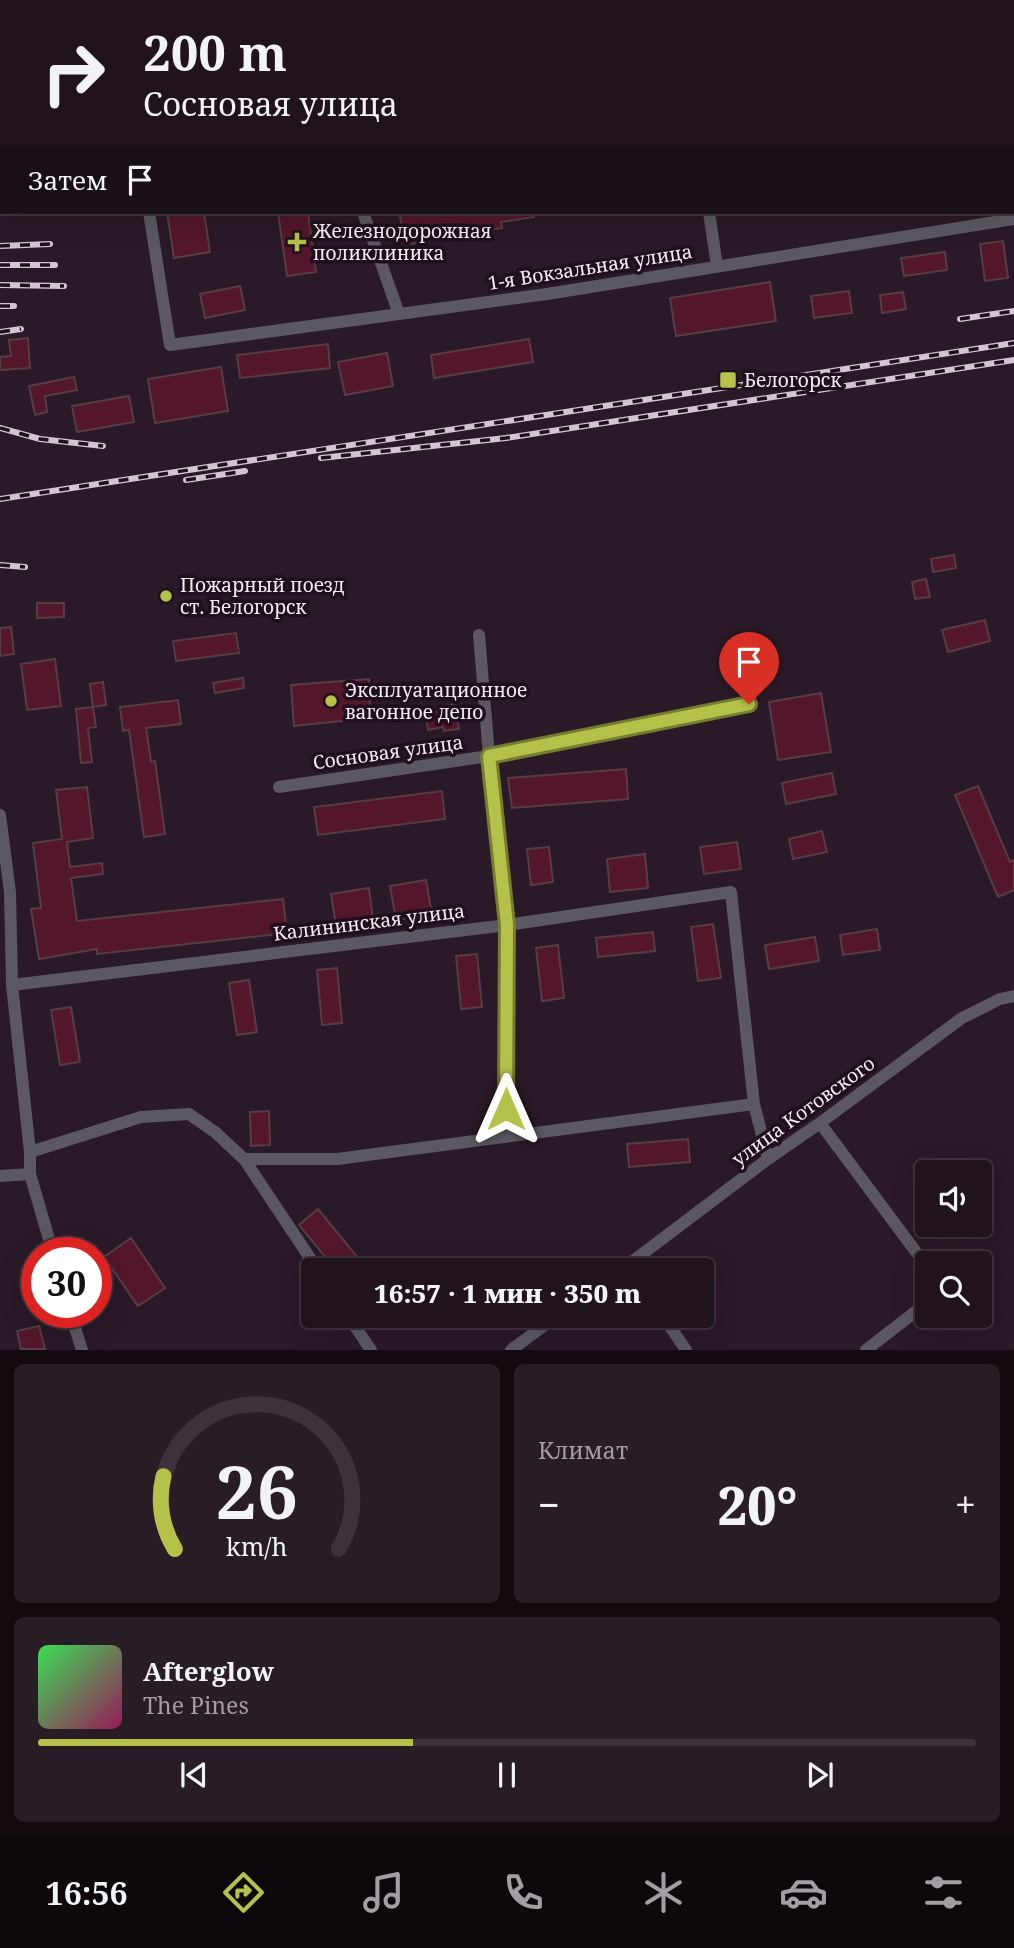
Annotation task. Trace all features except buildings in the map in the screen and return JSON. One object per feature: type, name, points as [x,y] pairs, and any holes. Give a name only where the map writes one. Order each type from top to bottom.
[{"type":"street","name":"1-я Вокзальная улица","points":[[149,214],[170,345],[547,294],[1012,217]]},
{"type":"street","points":[[364,214],[399,314]]},
{"type":"street","points":[[709,214],[717,267]]},
{"type":"street","points":[[479,635],[507,925],[505,1136]]},
{"type":"street","name":"Сосновая улица","points":[[279,787],[489,756],[749,704]]},
{"type":"street","points":[[0,814],[12,985],[30,1174],[48,1237]]},
{"type":"street","name":"Калининская улица","points":[[12,985],[507,925],[731,892],[754,1104]]},
{"type":"street","name":"улица Котовского","points":[[641,1258],[768,1159],[962,1018],[1000,999],[1014,996]]},
{"type":"street","points":[[244,1160],[337,1160],[754,1104],[768,1159]]},
{"type":"street","points":[[30,1152],[141,1117],[189,1114],[215,1132],[244,1160],[310,1258]]},
{"type":"street","points":[[820,1123],[915,1251]]},
{"type":"street","points":[[0,1176],[30,1174]]},
{"type":"street","points":[[866,1349],[915,1312]]},
{"type":"street","points":[[75,1328],[82,1349]]},
{"type":"street","points":[[356,1328],[371,1349]]},
{"type":"street","points":[[510,1349],[541,1328]]},
{"type":"street","points":[[671,1328],[686,1349]]},
{"type":"railway","points":[[0,246],[50,244]]},
{"type":"railway","points":[[0,265],[55,265]]},
{"type":"railway","points":[[0,285],[64,286]]},
{"type":"railway","points":[[0,306],[14,306]]},
{"type":"railway","points":[[960,319],[1014,311]]},
{"type":"railway","points":[[0,332],[21,329]]},
{"type":"railway","points":[[0,499],[1014,343]]},
{"type":"railway","points":[[321,458],[506,438],[1014,360]]},
{"type":"railway","points":[[0,428],[40,439],[103,446]]},
{"type":"railway","points":[[186,480],[245,471]]},
{"type":"railway","points":[[0,565],[25,567]]},
{"type":"place","name":"Железнодорожная поликлиника","points":[[297,242]]},
{"type":"place","name":"Белогорск","points":[[728,380]]},
{"type":"place","name":"Пожарный поезд ст. Белогорск","points":[[166,596]]},
{"type":"place","name":"Эксплуатационное вагонное депо","points":[[331,701]]},
{"type":"route","points":[[506,1109],[507,925],[489,756],[749,704]]}]
